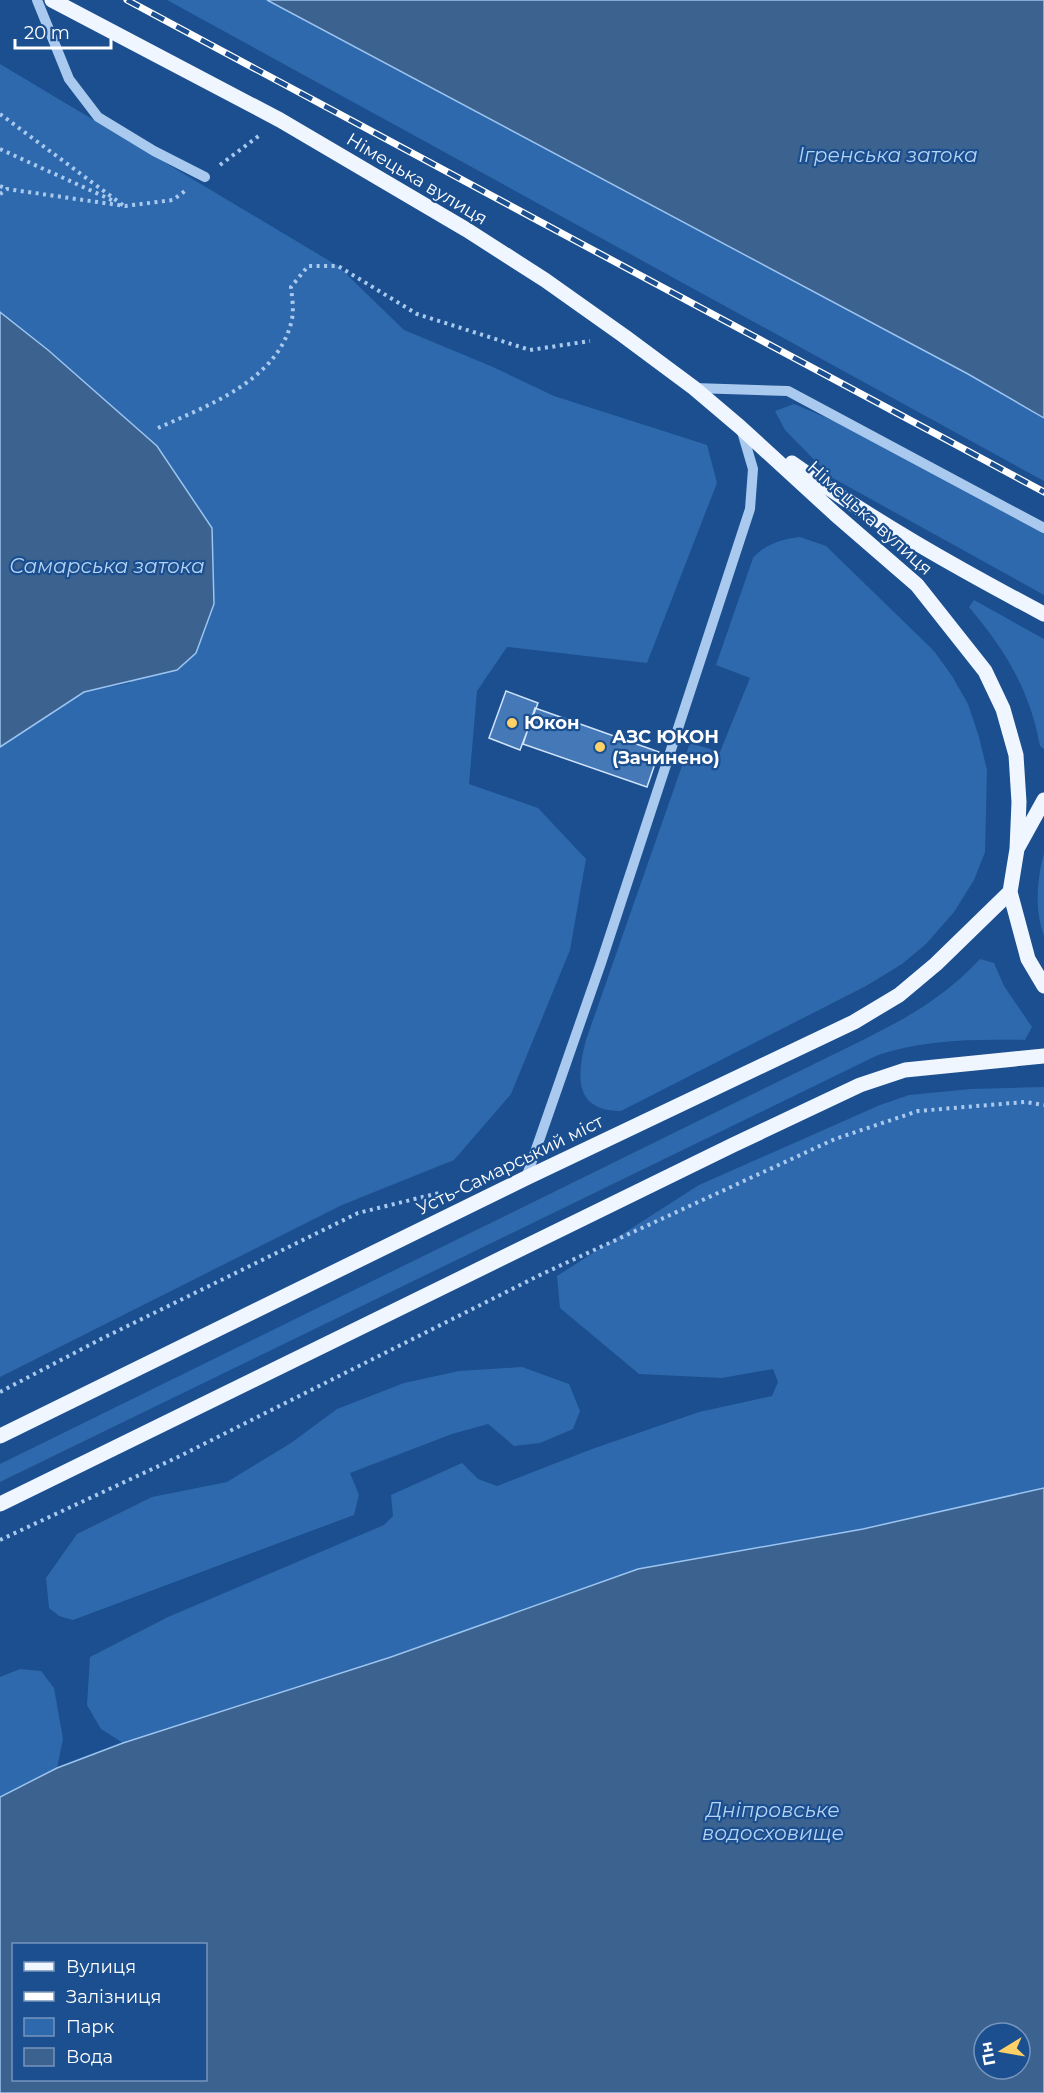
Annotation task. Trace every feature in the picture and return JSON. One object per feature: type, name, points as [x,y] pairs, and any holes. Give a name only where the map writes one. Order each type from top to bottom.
[{"type":"main road","name":"Німецька вулиця","points":[[52,0],[279,120],[467,230],[545,280],[624,336],[694,388],[740,427],[916,585],[985,671],[1003,709],[1016,755],[1019,802],[1017,849]]},
{"type":"main road","name":"Німецька вулиця","points":[[740,427],[843,499],[950,564],[1044,614]]},
{"type":"main road","points":[[1044,800],[1017,849],[1010,892],[1028,959],[1044,986]]},
{"type":"main road","name":"Усть-Самарський міст","points":[[0,1436],[526,1178],[854,1022],[899,995],[936,964],[1010,892]]},
{"type":"main road","points":[[0,1504],[722,1150],[860,1085],[905,1070],[1044,1056]]},
{"type":"street","points":[[37,0],[69,79],[98,117],[154,151],[205,177]]},
{"type":"street","points":[[694,388],[788,391],[1044,528]]},
{"type":"street","points":[[526,1178],[601,963],[750,509],[753,469],[740,427]]},
{"type":"path","points":[[0,114],[125,206]]},
{"type":"path","points":[[0,186],[7,189],[125,206],[173,200],[279,120]]},
{"type":"path","points":[[0,149],[125,206]]},
{"type":"path","points":[[0,194],[7,189]]},
{"type":"path","points":[[158,428],[212,404],[250,381],[282,348],[292,318],[291,287],[308,266],[338,266],[417,314],[530,350],[624,336]]},
{"type":"path","points":[[0,1540],[178,1457],[542,1274],[835,1139],[918,1112],[1024,1102],[1044,1105]]},
{"type":"path","points":[[0,1392],[101,1339],[358,1213],[446,1191]]},
{"type":"green space","points":[[167,0],[267,0],[968,374],[1044,418],[1044,481]]},
{"type":"green space","points":[[0,64],[338,266],[404,330],[493,367],[554,396],[707,445],[717,483],[647,663],[507,647],[477,691],[469,784],[538,808],[586,859],[570,950],[511,1094],[454,1160],[342,1205],[0,1377],[0,747],[84,692],[130,683],[48,350],[0,312]]},
{"type":"green space","points":[[794,404],[853,429],[1044,532],[1044,595],[831,477],[785,430],[775,411]]},
{"type":"green space","points":[[800,537],[826,546],[934,651],[952,676],[968,704],[987,770],[985,852],[974,880],[954,912],[926,944],[902,964],[866,986],[621,1111],[605,1109],[594,1105],[586,1098],[582,1089],[580,1078],[586,1040],[690,743],[720,752],[750,678],[716,665],[753,558],[774,543]]},
{"type":"green space","points":[[974,600],[1044,639],[1044,749],[1040,746],[1036,726],[1023,689],[1005,655],[969,607]]},
{"type":"green space","points":[[1044,853],[1044,936],[1039,915],[1038,894]]},
{"type":"green space","points":[[980,959],[994,963],[1004,986],[1032,1027],[1025,1040],[969,1040],[932,1043],[878,1055],[0,1482],[0,1464],[882,1030],[940,995]]},
{"type":"green space","points":[[1044,1087],[1044,1488],[863,1529],[638,1569],[391,1657],[123,1743],[101,1729],[87,1705],[90,1657],[168,1617],[384,1525],[393,1516],[391,1495],[462,1463],[478,1479],[497,1486],[592,1449],[699,1412],[772,1396],[778,1382],[773,1369],[722,1378],[639,1374],[560,1308],[557,1276],[699,1185],[880,1105],[909,1095],[971,1089]]},
{"type":"green space","points":[[522,1367],[569,1384],[580,1411],[573,1429],[540,1443],[514,1446],[488,1424],[452,1434],[350,1473],[359,1495],[354,1515],[73,1620],[59,1616],[49,1608],[46,1578],[77,1534],[152,1497],[227,1482],[291,1443],[337,1409],[404,1383],[459,1371]]},
{"type":"green space","points":[[20,1669],[41,1671],[54,1688],[63,1739],[57,1768],[0,1797],[0,1677]]},
{"type":"water","name":"Ігренська затока","points":[[267,0],[1044,0],[1044,418],[968,374]]},
{"type":"water","name":"Самарська затока","points":[[0,312],[48,350],[157,446],[212,528],[214,604],[196,653],[177,670],[84,692],[0,747]]},
{"type":"water","name":"Дніпровське водосховище","points":[[1044,1488],[1044,2093],[0,2093],[0,1797],[57,1768],[123,1743],[391,1657],[638,1569],[863,1529]]},
{"type":"building","name":"Юкон","points":[[506,691],[538,703],[520,750],[489,738]]},
{"type":"building","points":[[535,708],[659,752],[647,787],[523,744]]},
{"type":"railway","points":[[127,0],[1044,492]]},
{"type":"place","name":"Юкон","points":[[512,723]]},
{"type":"place","name":"АЗС ЮКОН (Зачинено)","points":[[600,747]]}]
